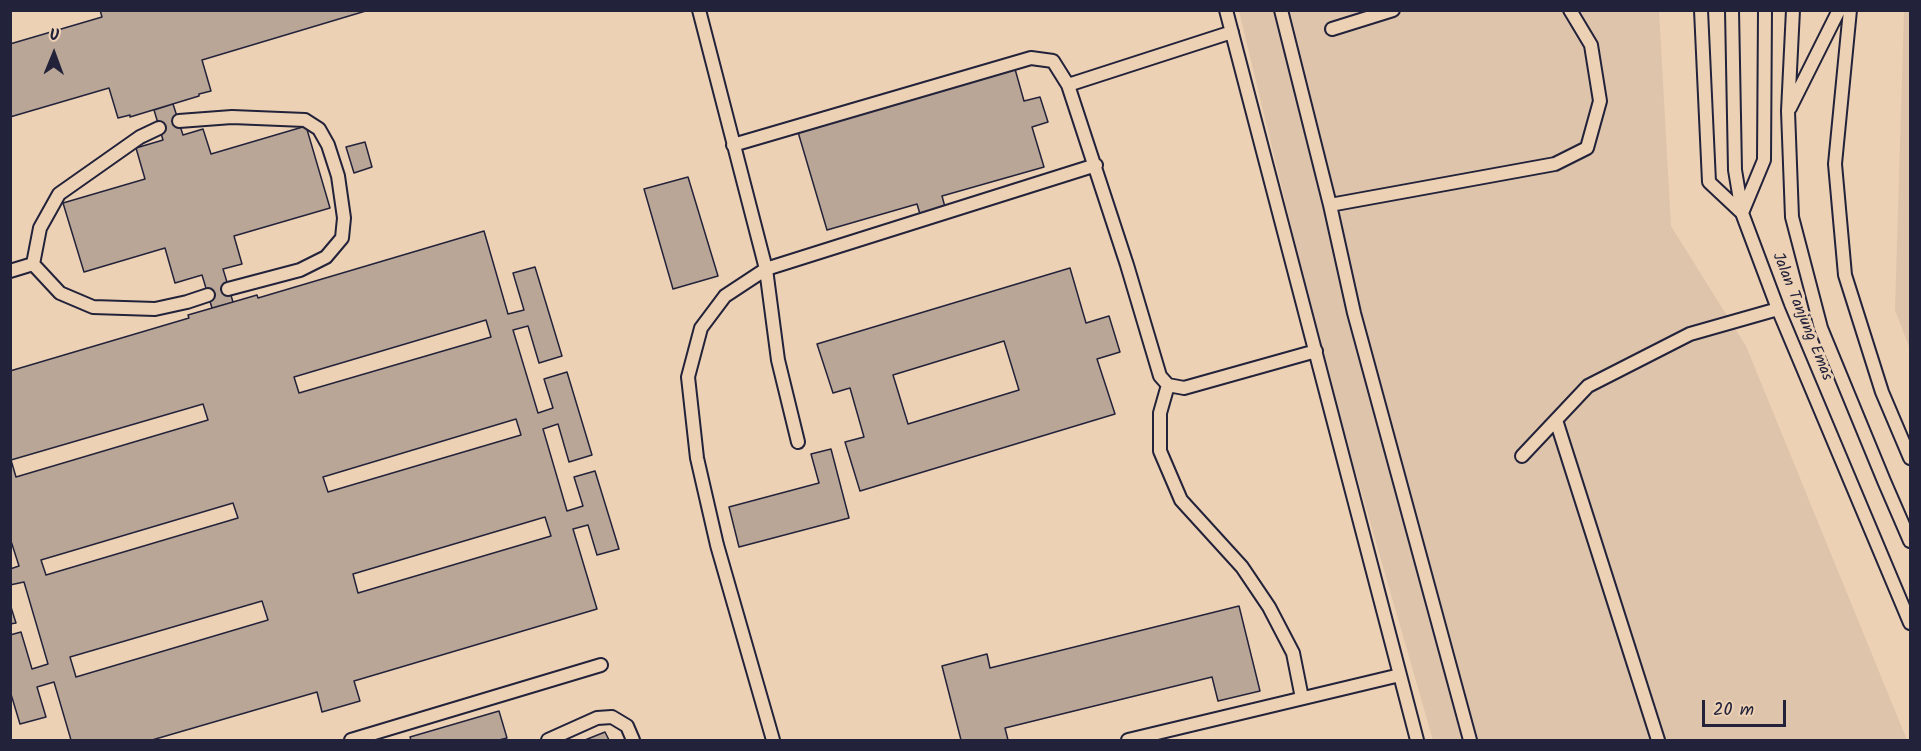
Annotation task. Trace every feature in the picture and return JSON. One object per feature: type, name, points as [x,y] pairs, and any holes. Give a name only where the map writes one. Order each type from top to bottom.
[{"type":"lane","points":[[699,10],[766,269],[778,360],[798,442]]},
{"type":"lane","points":[[1227,10],[1417,741]]},
{"type":"lane","points":[[1281,10],[1330,205],[1354,313],[1470,741]]},
{"type":"lane","points":[[1332,30],[1393,10]]},
{"type":"lane","points":[[1330,205],[1555,164],[1587,148],[1600,101],[1591,45],[1570,10]]},
{"type":"lane","points":[[1701,10],[1709,182],[1742,213]]},
{"type":"lane","points":[[1732,10],[1736,170],[1742,213]]},
{"type":"lane","points":[[1742,213],[1764,160],[1765,10]]},
{"type":"lane","name":"Jalan Tanjung Emas","points":[[1793,10],[1788,111],[1792,217],[1821,328],[1884,482],[1911,541]]},
{"type":"lane","points":[[1788,111],[1839,10]]},
{"type":"lane","points":[[1850,10],[1835,164],[1845,274],[1882,392],[1911,458]]},
{"type":"lane","points":[[1068,85],[1232,32]]},
{"type":"lane","points":[[734,145],[1031,58],[1053,61],[1068,85],[1128,265],[1160,376],[1168,385],[1184,388],[1316,351]]},
{"type":"lane","points":[[179,121],[232,117],[305,120],[320,129],[338,176],[344,218],[342,238],[327,257],[300,270],[228,289]]},
{"type":"lane","points":[[33,264],[40,228],[59,194],[140,137],[159,128]]},
{"type":"lane","points":[[773,741],[717,545],[697,458],[688,377],[701,328],[725,296],[766,269],[1096,165]]},
{"type":"lane","name":"Jalan Tanjung Emas","points":[[1742,213],[1778,309],[1911,623]]},
{"type":"lane","points":[[10,271],[33,264]]},
{"type":"lane","points":[[33,264],[60,293],[93,307],[155,309],[208,295]]},
{"type":"lane","points":[[1522,456],[1588,386],[1690,334],[1778,309]]},
{"type":"lane","points":[[1168,385],[1160,413],[1160,451],[1181,500],[1242,567],[1269,607],[1293,653],[1302,699]]},
{"type":"lane","points":[[1556,420],[1658,741]]},
{"type":"lane","points":[[351,741],[601,665]]},
{"type":"lane","points":[[1128,741],[1400,675]]},
{"type":"lane","points":[[548,741],[597,718],[612,717],[627,726],[633,741]]},
{"type":"shaded area","points":[[1239,11],[1659,11],[1671,226],[1746,346],[1907,740],[1433,740],[1324,362]]},
{"type":"shaded area","points":[[1904,11],[1910,11],[1910,349],[1895,310]]},
{"type":"building","points":[[100,10],[369,10],[202,60],[211,91],[130,117],[130,115],[118,118],[109,88],[10,117],[10,44],[102,17]]},
{"type":"building","points":[[1015,69],[1024,101],[1040,97],[1048,122],[1032,127],[1044,167],[942,196],[945,207],[920,214],[917,204],[827,230],[798,132]]},
{"type":"building","points":[[173,104],[183,135],[203,129],[211,154],[306,126],[330,208],[234,236],[242,264],[223,269],[233,302],[212,308],[202,275],[175,283],[165,248],[84,272],[63,203],[145,179],[136,148],[163,140],[154,110]]},
{"type":"building","points":[[365,142],[372,167],[354,173],[346,147]]},
{"type":"building","points":[[688,177],[718,276],[673,289],[644,189]]},
{"type":"building","points":[[484,231],[508,314],[524,310],[513,273],[535,267],[562,356],[539,363],[528,326],[513,330],[538,413],[553,408],[544,379],[567,372],[592,455],[569,462],[558,424],[543,429],[567,511],[583,506],[574,477],[595,471],[619,549],[597,555],[588,525],[573,529],[597,609],[354,681],[360,701],[322,712],[317,692],[152,740],[71,740],[54,682],[37,687],[46,717],[20,724],[10,691],[10,635],[21,632],[32,669],[48,664],[24,582],[10,585],[10,569],[19,566],[10,538],[10,371],[189,318],[188,315],[257,295],[258,298]],"holes":[[[486,320],[491,337],[299,393],[294,377]],[[203,404],[208,420],[16,477],[11,460]],[[516,419],[521,435],[328,492],[323,477]],[[233,503],[238,518],[46,575],[41,560]],[[545,517],[551,536],[358,593],[353,574]],[[262,601],[268,620],[76,677],[70,657]]]},
{"type":"building","points":[[1070,268],[1086,323],[1109,316],[1120,352],[1097,359],[1115,414],[860,491],[845,442],[864,437],[850,388],[833,393],[817,344]],"holes":[[[1004,341],[1019,390],[908,424],[893,375]]]},
{"type":"building","points":[[831,449],[849,518],[739,547],[729,507],[819,483],[811,454]]},
{"type":"building","points":[[10,604],[16,623],[10,624]]},
{"type":"building","points":[[1239,606],[1260,691],[1218,701],[1212,677],[1005,728],[1008,740],[961,740],[942,666],[987,654],[990,668]]},
{"type":"building","points":[[499,711],[507,738],[499,740],[411,740],[410,737]]},
{"type":"building","points":[[605,732],[609,740],[585,740]]}]
